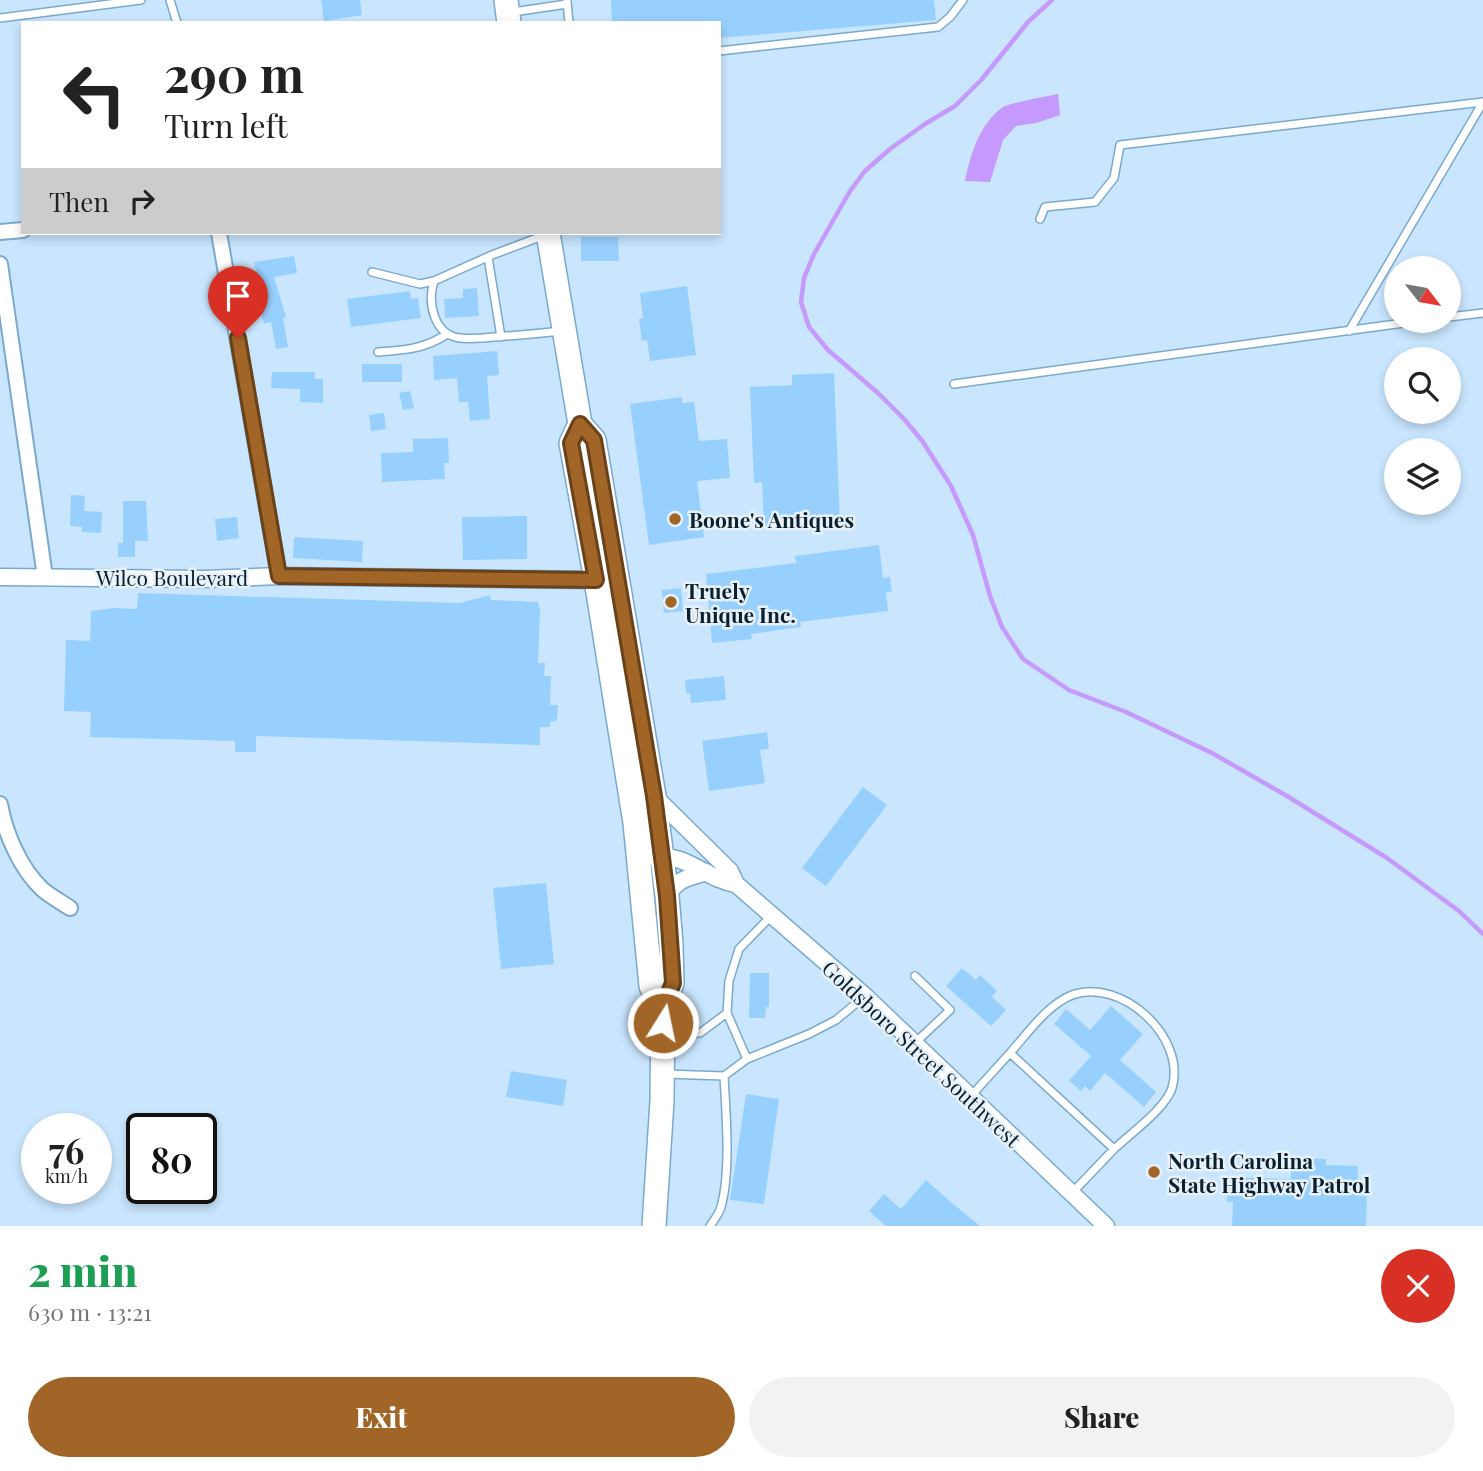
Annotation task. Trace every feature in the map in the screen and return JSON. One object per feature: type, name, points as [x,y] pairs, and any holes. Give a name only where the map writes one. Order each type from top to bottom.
[{"type":"highway","points":[[548,235],[580,424],[594,440],[654,796],[651,986],[663,1006]]},
{"type":"highway","points":[[580,424],[571,443],[596,580],[651,857],[667,896],[673,983],[663,1006],[663,1074],[654,1226]]},
{"type":"street","points":[[0,232],[21,230]]},
{"type":"street","points":[[219,235],[279,576]]},
{"type":"street","points":[[0,264],[5,329],[45,577]]},
{"type":"street","name":"Wilco Boulevard","points":[[0,577],[204,579],[279,576],[596,580]]},
{"type":"street","name":"Goldsboro Street Southwest","points":[[654,796],[730,871],[736,884],[865,996],[1105,1226]]},
{"type":"street","points":[[0,804],[11,843],[24,865],[43,890],[70,908]]},
{"type":"street","name":"Goldsboro Street Southwest","points":[[651,857],[674,857],[722,882],[736,884]]},
{"type":"street","points":[[667,896],[672,887],[683,879],[706,872]]},
{"type":"lane","points":[[0,18],[141,0]]},
{"type":"lane","points":[[170,0],[176,21]]},
{"type":"lane","points":[[721,51],[938,27],[964,0]]},
{"type":"lane","points":[[508,12],[567,2],[569,21]]},
{"type":"lane","points":[[1040,219],[1045,207],[1095,202],[1114,178],[1120,145],[1483,102]]},
{"type":"lane","points":[[1349,331],[1483,102]]},
{"type":"lane","points":[[372,272],[420,284],[434,281],[543,235]]},
{"type":"lane","points":[[488,257],[501,337]]},
{"type":"lane","points":[[434,281],[431,312],[447,334],[460,338],[501,337],[564,330]]},
{"type":"lane","points":[[1461,316],[1483,313]]},
{"type":"lane","points":[[954,384],[1384,326]]},
{"type":"lane","points":[[378,352],[419,348],[447,334]]},
{"type":"lane","points":[[747,1059],[727,1013],[729,981],[739,949],[771,916]]},
{"type":"lane","points":[[914,1044],[950,1010],[915,976]]},
{"type":"lane","points":[[970,1097],[1048,1012],[1073,995],[1107,993],[1139,1010],[1156,1026],[1170,1050],[1174,1071],[1172,1089],[1164,1102],[1071,1193]]},
{"type":"lane","points":[[663,1074],[724,1076],[747,1059],[836,1020],[865,996]]},
{"type":"lane","points":[[663,1035],[700,1033],[727,1013]]},
{"type":"lane","points":[[1010,1053],[1114,1149]]},
{"type":"lane","points":[[710,1226],[720,1209],[724,1189],[724,1076]]},
{"type":"shaded area","points":[[1058,94],[1060,115],[1016,126],[1003,140],[990,182],[965,181],[977,140],[995,114],[1007,105]]},
{"type":"building","points":[[321,0],[360,0],[362,15],[324,21]]},
{"type":"building","points":[[611,0],[934,0],[936,20],[721,38],[721,21],[612,21]]},
{"type":"building","points":[[581,237],[618,237],[619,261],[581,261]]},
{"type":"building","points":[[294,256],[297,273],[274,277],[286,317],[283,318],[288,347],[276,349],[271,322],[264,324],[257,300],[261,299],[254,262]]},
{"type":"building","points":[[687,286],[696,355],[650,361],[647,340],[642,341],[640,293]]},
{"type":"building","points":[[477,288],[479,316],[445,318],[444,299],[463,298],[463,289]]},
{"type":"building","points":[[410,291],[411,299],[418,298],[421,318],[351,327],[347,299]]},
{"type":"building","points":[[497,351],[499,375],[487,376],[490,419],[470,421],[468,402],[459,402],[457,378],[434,380],[433,356]]},
{"type":"building","points":[[362,364],[402,364],[402,382],[362,382]]},
{"type":"building","points":[[272,372],[315,372],[315,379],[323,379],[323,403],[300,402],[300,389],[271,388]]},
{"type":"building","points":[[834,373],[840,523],[764,527],[762,482],[754,483],[750,387],[792,385],[792,375]]},
{"type":"building","points":[[410,391],[414,408],[403,410],[399,393]]},
{"type":"building","points":[[682,397],[682,403],[694,402],[699,441],[727,439],[730,478],[697,481],[704,537],[649,545],[630,404]]},
{"type":"building","points":[[384,413],[386,429],[371,431],[369,415]]},
{"type":"building","points":[[448,438],[449,463],[444,463],[445,479],[382,482],[381,453],[413,452],[413,439]]},
{"type":"building","points":[[71,495],[85,496],[84,511],[102,512],[101,533],[82,532],[82,527],[70,526]]},
{"type":"building","points":[[123,501],[146,501],[148,541],[135,541],[135,557],[118,557],[118,543],[123,543]]},
{"type":"building","points":[[527,516],[527,559],[463,560],[462,517]]},
{"type":"building","points":[[237,517],[239,538],[217,541],[215,519]]},
{"type":"building","points":[[294,537],[363,541],[362,562],[293,558]]},
{"type":"building","points":[[879,545],[883,578],[890,577],[892,592],[886,592],[888,611],[800,622],[801,627],[751,634],[752,639],[712,643],[706,574],[796,563],[795,556]]},
{"type":"building","points":[[681,588],[683,611],[664,613],[662,590]]},
{"type":"building","points":[[138,593],[460,603],[490,595],[491,600],[538,602],[538,663],[545,663],[544,676],[551,676],[550,705],[558,705],[557,720],[550,722],[550,727],[540,727],[540,745],[256,736],[256,752],[235,752],[235,741],[90,737],[91,712],[64,711],[66,640],[90,641],[91,611],[137,609]]},
{"type":"building","points":[[724,676],[726,700],[691,703],[690,693],[686,693],[685,680]]},
{"type":"building","points":[[767,732],[769,749],[760,750],[765,783],[709,791],[702,741]]},
{"type":"building","points":[[863,787],[887,805],[826,886],[802,868]]},
{"type":"building","points":[[546,883],[554,964],[501,969],[493,888]]},
{"type":"building","points":[[962,968],[976,980],[980,975],[997,991],[992,997],[1006,1010],[991,1026],[946,986]]},
{"type":"building","points":[[750,973],[769,973],[769,1007],[766,1007],[765,1018],[749,1018]]},
{"type":"building","points":[[1111,1006],[1143,1034],[1120,1060],[1156,1092],[1144,1107],[1105,1073],[1090,1091],[1085,1086],[1081,1091],[1069,1081],[1091,1056],[1054,1024],[1066,1009],[1090,1030]]},
{"type":"building","points":[[511,1071],[567,1080],[563,1106],[506,1097]]},
{"type":"building","points":[[746,1094],[779,1099],[764,1204],[730,1200]]},
{"type":"building","points":[[1291,1158],[1326,1159],[1326,1165],[1358,1166],[1357,1195],[1367,1196],[1366,1226],[1232,1226],[1233,1202],[1227,1202],[1227,1177],[1291,1179]]},
{"type":"building","points":[[926,1180],[980,1226],[886,1226],[869,1211],[884,1194],[901,1209]]},
{"type":"waterway","points":[[1052,0],[1028,22],[982,79],[955,106],[890,149],[865,171],[850,191],[814,254],[804,278],[801,302],[809,327],[828,350],[905,420],[923,442],[951,486],[973,535],[990,596],[1002,627],[1023,659],[1069,690],[1126,712],[1212,753],[1287,796],[1387,858],[1459,911],[1483,934]]},
{"type":"place","name":"Boone's Antiques","points":[[675,519]]},
{"type":"place","name":"Truely Unique Inc.","points":[[671,602]]},
{"type":"place","name":"North Carolina State Highway Patrol","points":[[1154,1172]]},
{"type":"route","points":[[238,338],[279,576],[596,580],[571,443],[580,424],[594,440],[654,796],[667,896],[673,983],[663,1006],[663,1023]]}]
